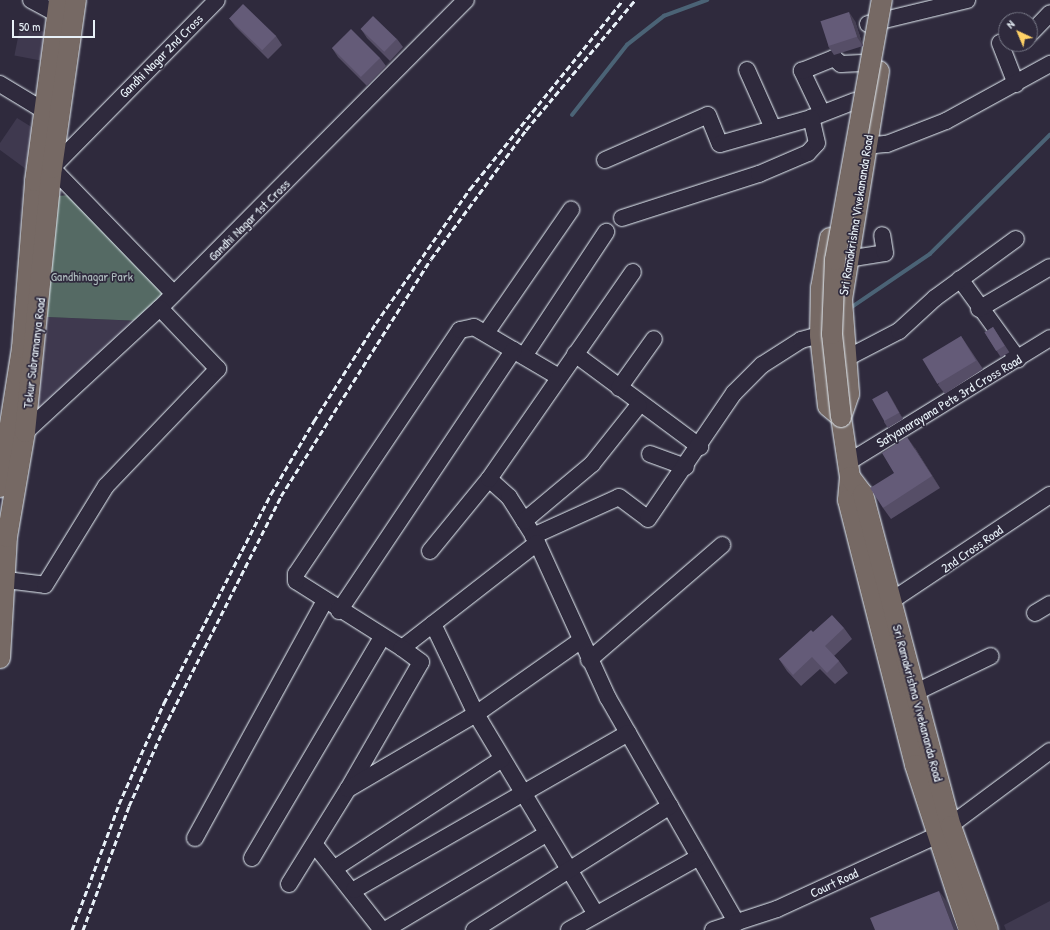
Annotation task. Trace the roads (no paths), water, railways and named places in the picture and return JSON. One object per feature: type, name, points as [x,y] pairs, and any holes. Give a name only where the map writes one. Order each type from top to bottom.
[{"type":"main road","name":"Tekur Subramanya Road","points":[[0,658],[6,580],[7,537],[25,432],[49,110],[76,0]]},
{"type":"main road","name":"Sri Ramakrishna Vivekananda Road","points":[[872,0],[877,22],[867,146],[847,259],[842,300],[848,400],[841,417],[849,470],[848,500],[944,831],[970,930]]},
{"type":"main road","points":[[841,417],[832,334],[835,260],[882,0]]},
{"type":"main road","name":"Sri Ramakrishna Vivekananda Road","points":[[841,417],[828,406],[820,335],[821,288],[862,63],[877,22],[890,0]]},
{"type":"main road","points":[[49,110],[58,7]]},
{"type":"main road","name":"Tekur Subramanya Road","points":[[0,487],[22,348],[44,169]]},
{"type":"main road","name":"Sri Ramakrishna Vivekananda Road","points":[[849,470],[863,494],[914,692],[944,831],[988,930]]},
{"type":"street","points":[[31,0],[58,7]]},
{"type":"street","name":"Gandhi Nagar 2nd Cross","points":[[44,169],[217,0]]},
{"type":"street","name":"Gandhi Nagar 1st Cross","points":[[7,448],[160,308],[466,0]]},
{"type":"street","points":[[877,22],[966,0]]},
{"type":"street","points":[[1038,26],[1050,13]]},
{"type":"street","points":[[1004,52],[1016,84]]},
{"type":"street","points":[[622,218],[759,174],[808,153],[817,143],[817,116],[802,71],[834,58],[841,64],[862,63]]},
{"type":"street","points":[[846,148],[887,144],[946,121],[1050,64]]},
{"type":"street","points":[[747,70],[773,128]]},
{"type":"street","points":[[0,84],[49,110]]},
{"type":"street","points":[[606,160],[708,115],[720,144],[817,116],[856,92]]},
{"type":"street","points":[[44,169],[174,294]]},
{"type":"street","points":[[486,333],[571,210]]},
{"type":"street","points":[[339,611],[519,353],[606,232]]},
{"type":"street","points":[[847,259],[885,253],[882,235]]},
{"type":"street","points":[[845,359],[900,330],[960,279],[1016,239]]},
{"type":"street","points":[[979,309],[1050,267]]},
{"type":"street","points":[[430,551],[489,479],[575,354],[634,272]]},
{"type":"street","points":[[960,279],[979,309],[1018,359]]},
{"type":"street","points":[[6,580],[45,585],[106,486],[218,369],[160,308]]},
{"type":"street","points":[[289,884],[315,845],[422,662],[402,648],[324,602],[296,581],[296,574],[460,330],[474,327],[559,377]]},
{"type":"street","points":[[402,648],[535,539],[619,497],[648,518],[700,447],[734,393],[762,364],[801,340],[820,335]]},
{"type":"street","name":"Satyanarayana Pete 3rd Cross Road","points":[[849,470],[1050,338]]},
{"type":"street","points":[[619,388],[654,339]]},
{"type":"street","points":[[575,354],[639,404],[700,447]]},
{"type":"street","points":[[524,521],[592,464],[639,404]]},
{"type":"street","points":[[650,454],[686,467]]},
{"type":"street","points":[[489,479],[509,497],[535,539],[589,660],[628,734],[737,923]]},
{"type":"street","name":"2nd Cross Road","points":[[891,601],[1050,495]]},
{"type":"street","points":[[589,660],[722,545]]},
{"type":"street","points":[[195,838],[324,602]]},
{"type":"street","points":[[1035,613],[1050,604]]},
{"type":"street","points":[[433,624],[476,714],[567,871],[595,913]]},
{"type":"street","points":[[252,858],[382,637]]},
{"type":"street","points":[[348,789],[476,714],[580,641]]},
{"type":"street","points":[[914,692],[991,656]]},
{"type":"street","points":[[354,890],[628,734]]},
{"type":"street","name":"Court Road","points":[[713,930],[778,909],[944,831],[1050,751]]},
{"type":"street","points":[[335,868],[502,759]]},
{"type":"street","points":[[474,930],[670,806]]},
{"type":"street","points":[[315,845],[354,890],[383,930],[546,834]]},
{"type":"street","points":[[569,930],[595,913],[699,857]]},
{"type":"waterway","points":[[572,115],[627,45],[664,16],[707,0]]},
{"type":"waterway","points":[[852,307],[930,254],[1050,135]]},
{"type":"railway","points":[[72,930],[119,804],[164,703],[271,494],[314,421],[376,323],[470,189],[623,0]]},
{"type":"railway","points":[[83,930],[129,806],[164,728],[281,496],[431,259],[526,130],[635,0]]},
{"type":"park label","name":"Gandhinagar Park","points":[[92,276]]}]
